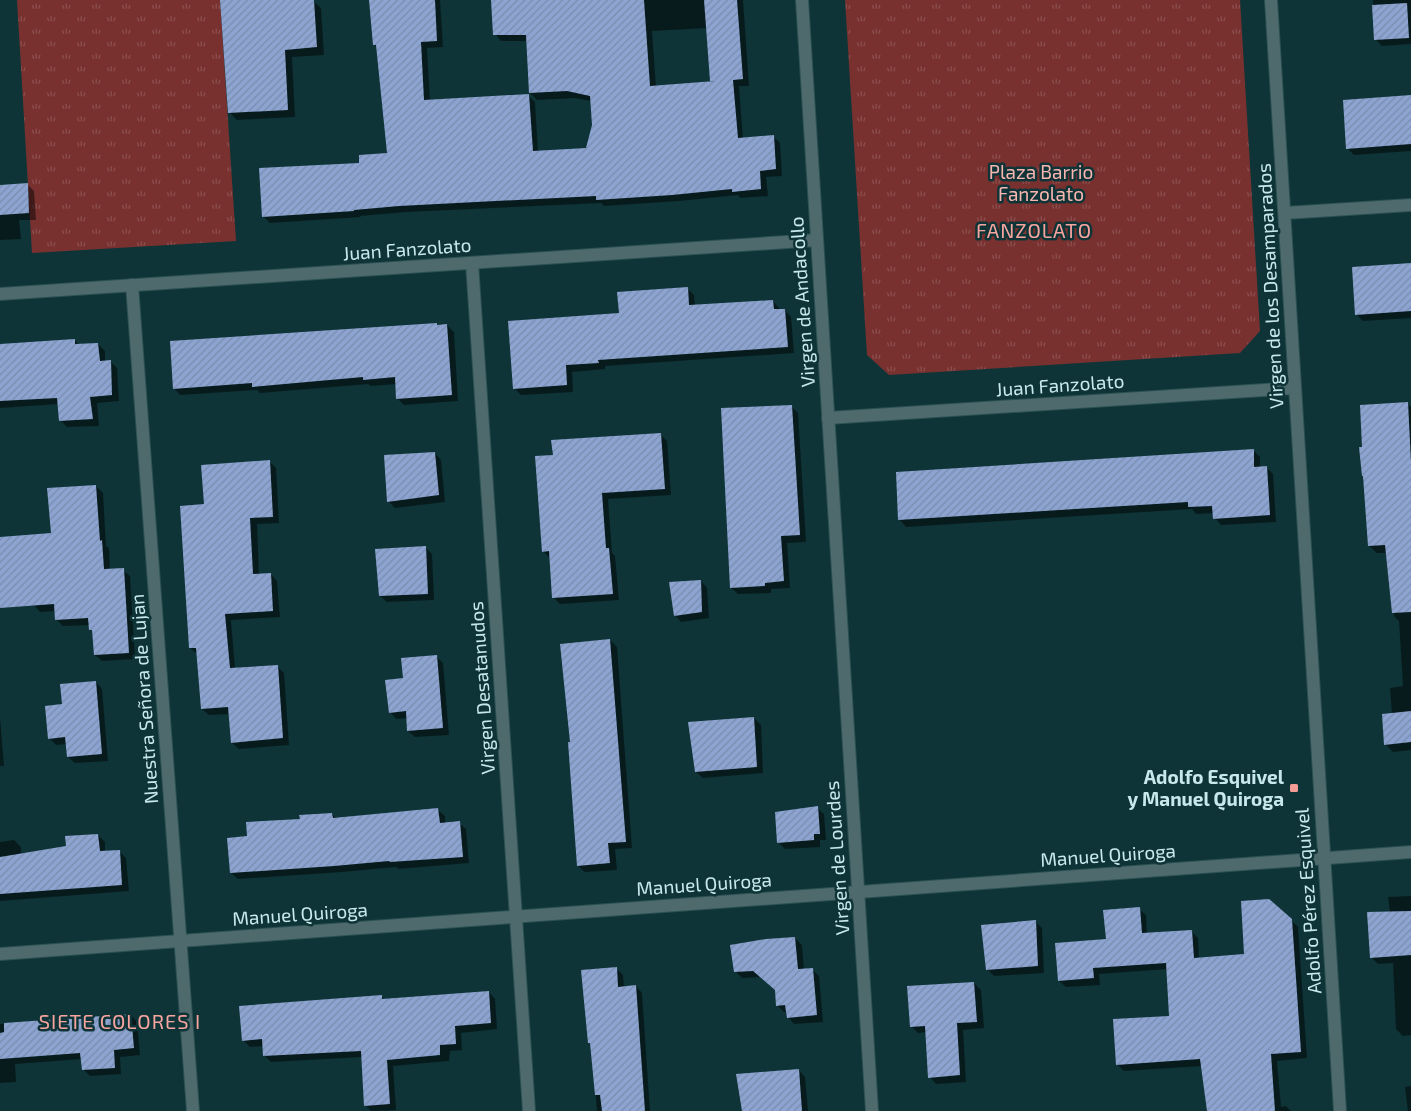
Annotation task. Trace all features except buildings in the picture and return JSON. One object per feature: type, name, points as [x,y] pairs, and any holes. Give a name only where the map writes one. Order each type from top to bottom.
[{"type":"street","name":"Virgen de Andacollo","points":[[802,0],[840,602]]},
{"type":"street","name":"Virgen de los Desamparados","points":[[1272,0],[1307,569]]},
{"type":"street","points":[[1285,213],[1411,205]]},
{"type":"street","name":"Juan Fanzolato","points":[[0,294],[817,240]]},
{"type":"street","name":"Virgen Desatanudos","points":[[472,263],[529,1111]]},
{"type":"street","name":"Nuestra Señora de Lujan","points":[[132,285],[194,1111]]},
{"type":"street","name":"Juan Fanzolato","points":[[828,418],[1295,388]]},
{"type":"street","name":"Adolfo Pérez Esquivel","points":[[1307,569],[1340,1111]]},
{"type":"street","name":"Virgen de Lourdes","points":[[840,602],[872,1111]]},
{"type":"street","name":"Manuel Quiroga","points":[[0,954],[1411,852]]},
{"type":"green space","points":[[17,0],[220,0],[236,241],[32,253]]},
{"type":"green space","name":"Plaza Barrio Fanzolato","points":[[845,0],[1240,0],[1260,331],[1240,353],[889,375],[867,355]]},
{"type":"place","name":"Adolfo Esquivel y Manuel Quiroga","points":[[1294,788]]},
{"type":"district","name":"FANZOLATO","points":[[1034,231]]},
{"type":"district","name":"SIETE COLORES I","points":[[120,1022]]}]
